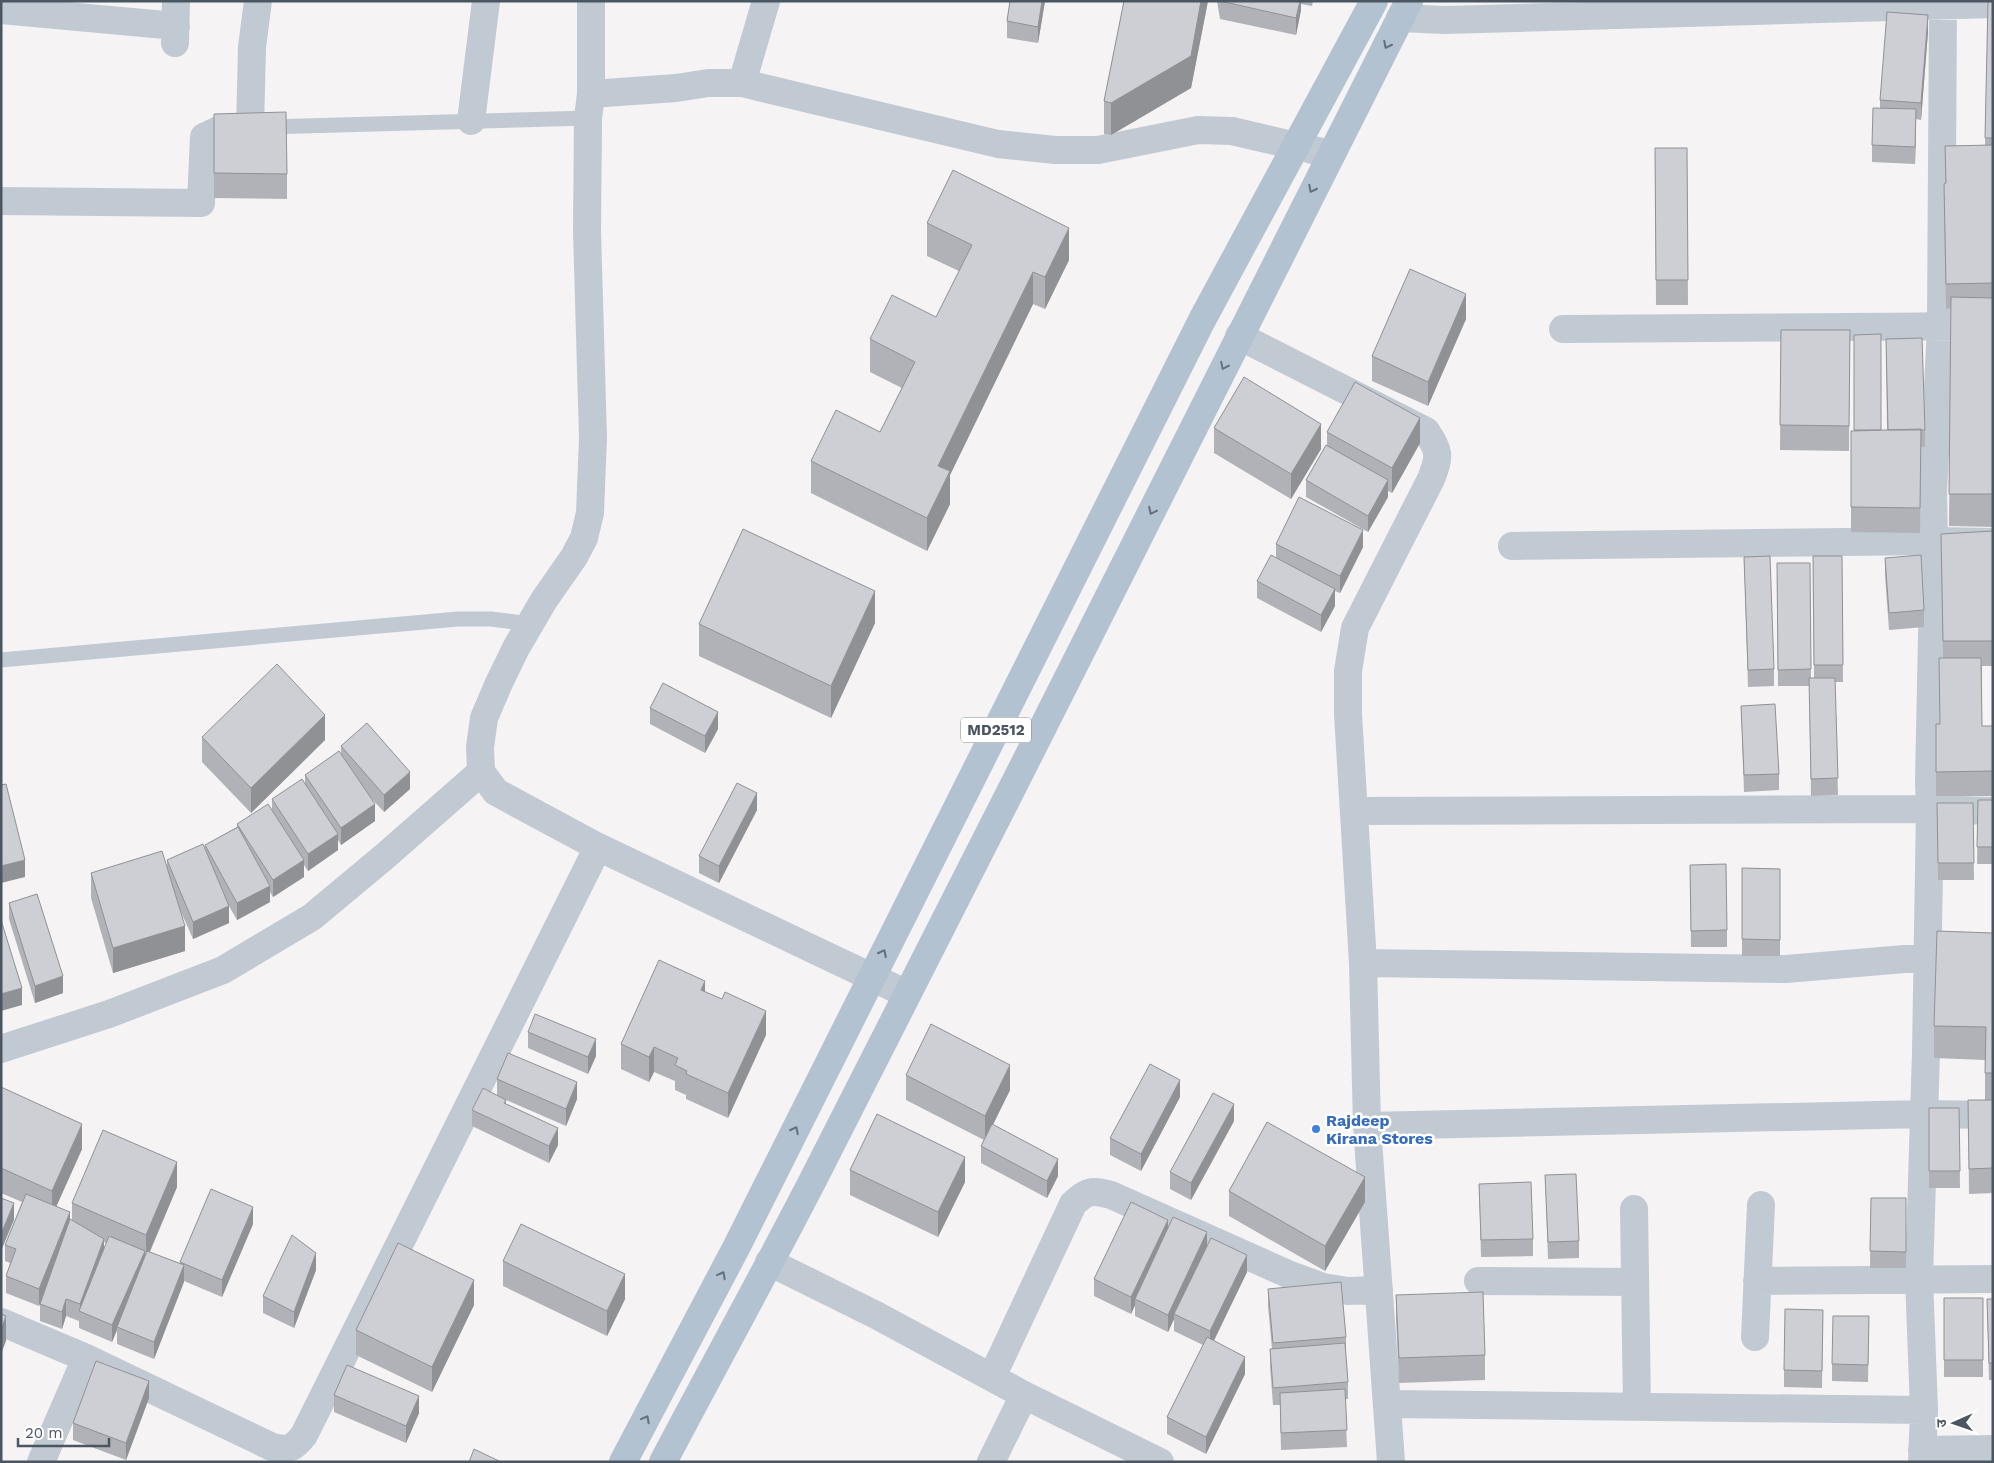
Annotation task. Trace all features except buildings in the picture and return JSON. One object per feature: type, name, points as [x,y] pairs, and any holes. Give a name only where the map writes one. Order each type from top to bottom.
[{"type":"main road","name":"MD2512","points":[[623,1462],[737,1246],[1202,320],[1374,1]]},
{"type":"main road","name":"MD2512","points":[[663,1462],[769,1262],[907,994],[1088,639],[1330,154],[1405,10]]},
{"type":"street","points":[[250,128],[252,47],[258,1]]},
{"type":"street","points":[[471,121],[486,1]]},
{"type":"street","points":[[590,1],[587,231],[593,438],[590,513],[584,538],[574,557],[530,624],[499,683],[484,718],[480,747],[481,772],[496,792],[598,847],[907,994]]},
{"type":"street","points":[[742,83],[766,1]]},
{"type":"street","points":[[1405,10],[1446,20],[1824,5],[1993,4]]},
{"type":"street","points":[[1943,5],[1941,326],[1933,493],[1934,541],[1929,781],[1928,957],[1919,1278],[1924,1410],[1922,1456],[1993,1449]]},
{"type":"street","points":[[1,10],[176,24]]},
{"type":"street","points":[[589,106],[708,83],[742,83],[998,144],[1055,150],[1098,150],[1198,130],[1232,131],[1330,154]]},
{"type":"street","points":[[1,201],[201,204],[204,138],[221,128]]},
{"type":"street","points":[[1563,329],[1993,326]]},
{"type":"street","points":[[1238,336],[1426,431],[1437,446],[1438,461],[1431,479],[1355,628],[1348,671],[1348,714],[1363,963],[1367,1126],[1391,1462]]},
{"type":"street","points":[[1512,546],[1993,542]]},
{"type":"street","points":[[1,1049],[109,1014],[223,970],[312,917],[481,772]]},
{"type":"street","points":[[1355,811],[1930,809],[1993,811]]},
{"type":"street","points":[[1,1322],[86,1358],[272,1447],[283,1449],[296,1445],[308,1426],[598,847]]},
{"type":"street","points":[[1363,963],[1786,969],[1928,957],[1993,958]]},
{"type":"street","points":[[1367,1126],[1924,1114],[1993,1115]]},
{"type":"street","points":[[992,1377],[1073,1204],[1082,1195],[1095,1191],[1111,1195],[1288,1274],[1324,1287],[1348,1291],[1379,1290]]},
{"type":"street","points":[[1755,1337],[1761,1205]]},
{"type":"street","points":[[1634,1209],[1637,1407]]},
{"type":"street","points":[[769,1262],[876,1315],[1024,1395],[1160,1462]]},
{"type":"street","points":[[1757,1281],[1919,1278],[1993,1279]]},
{"type":"street","points":[[1478,1281],[1635,1282]]},
{"type":"street","points":[[41,1462],[86,1358]]},
{"type":"street","points":[[991,1462],[1024,1395]]},
{"type":"street","points":[[1387,1404],[1924,1410]]},
{"type":"lane","points":[[221,128],[471,121],[589,106]]},
{"type":"lane","points":[[1,660],[458,619],[491,619],[530,624]]},
{"type":"place","name":"Rajdeep Kirana Stores","points":[[1316,1129]]}]
